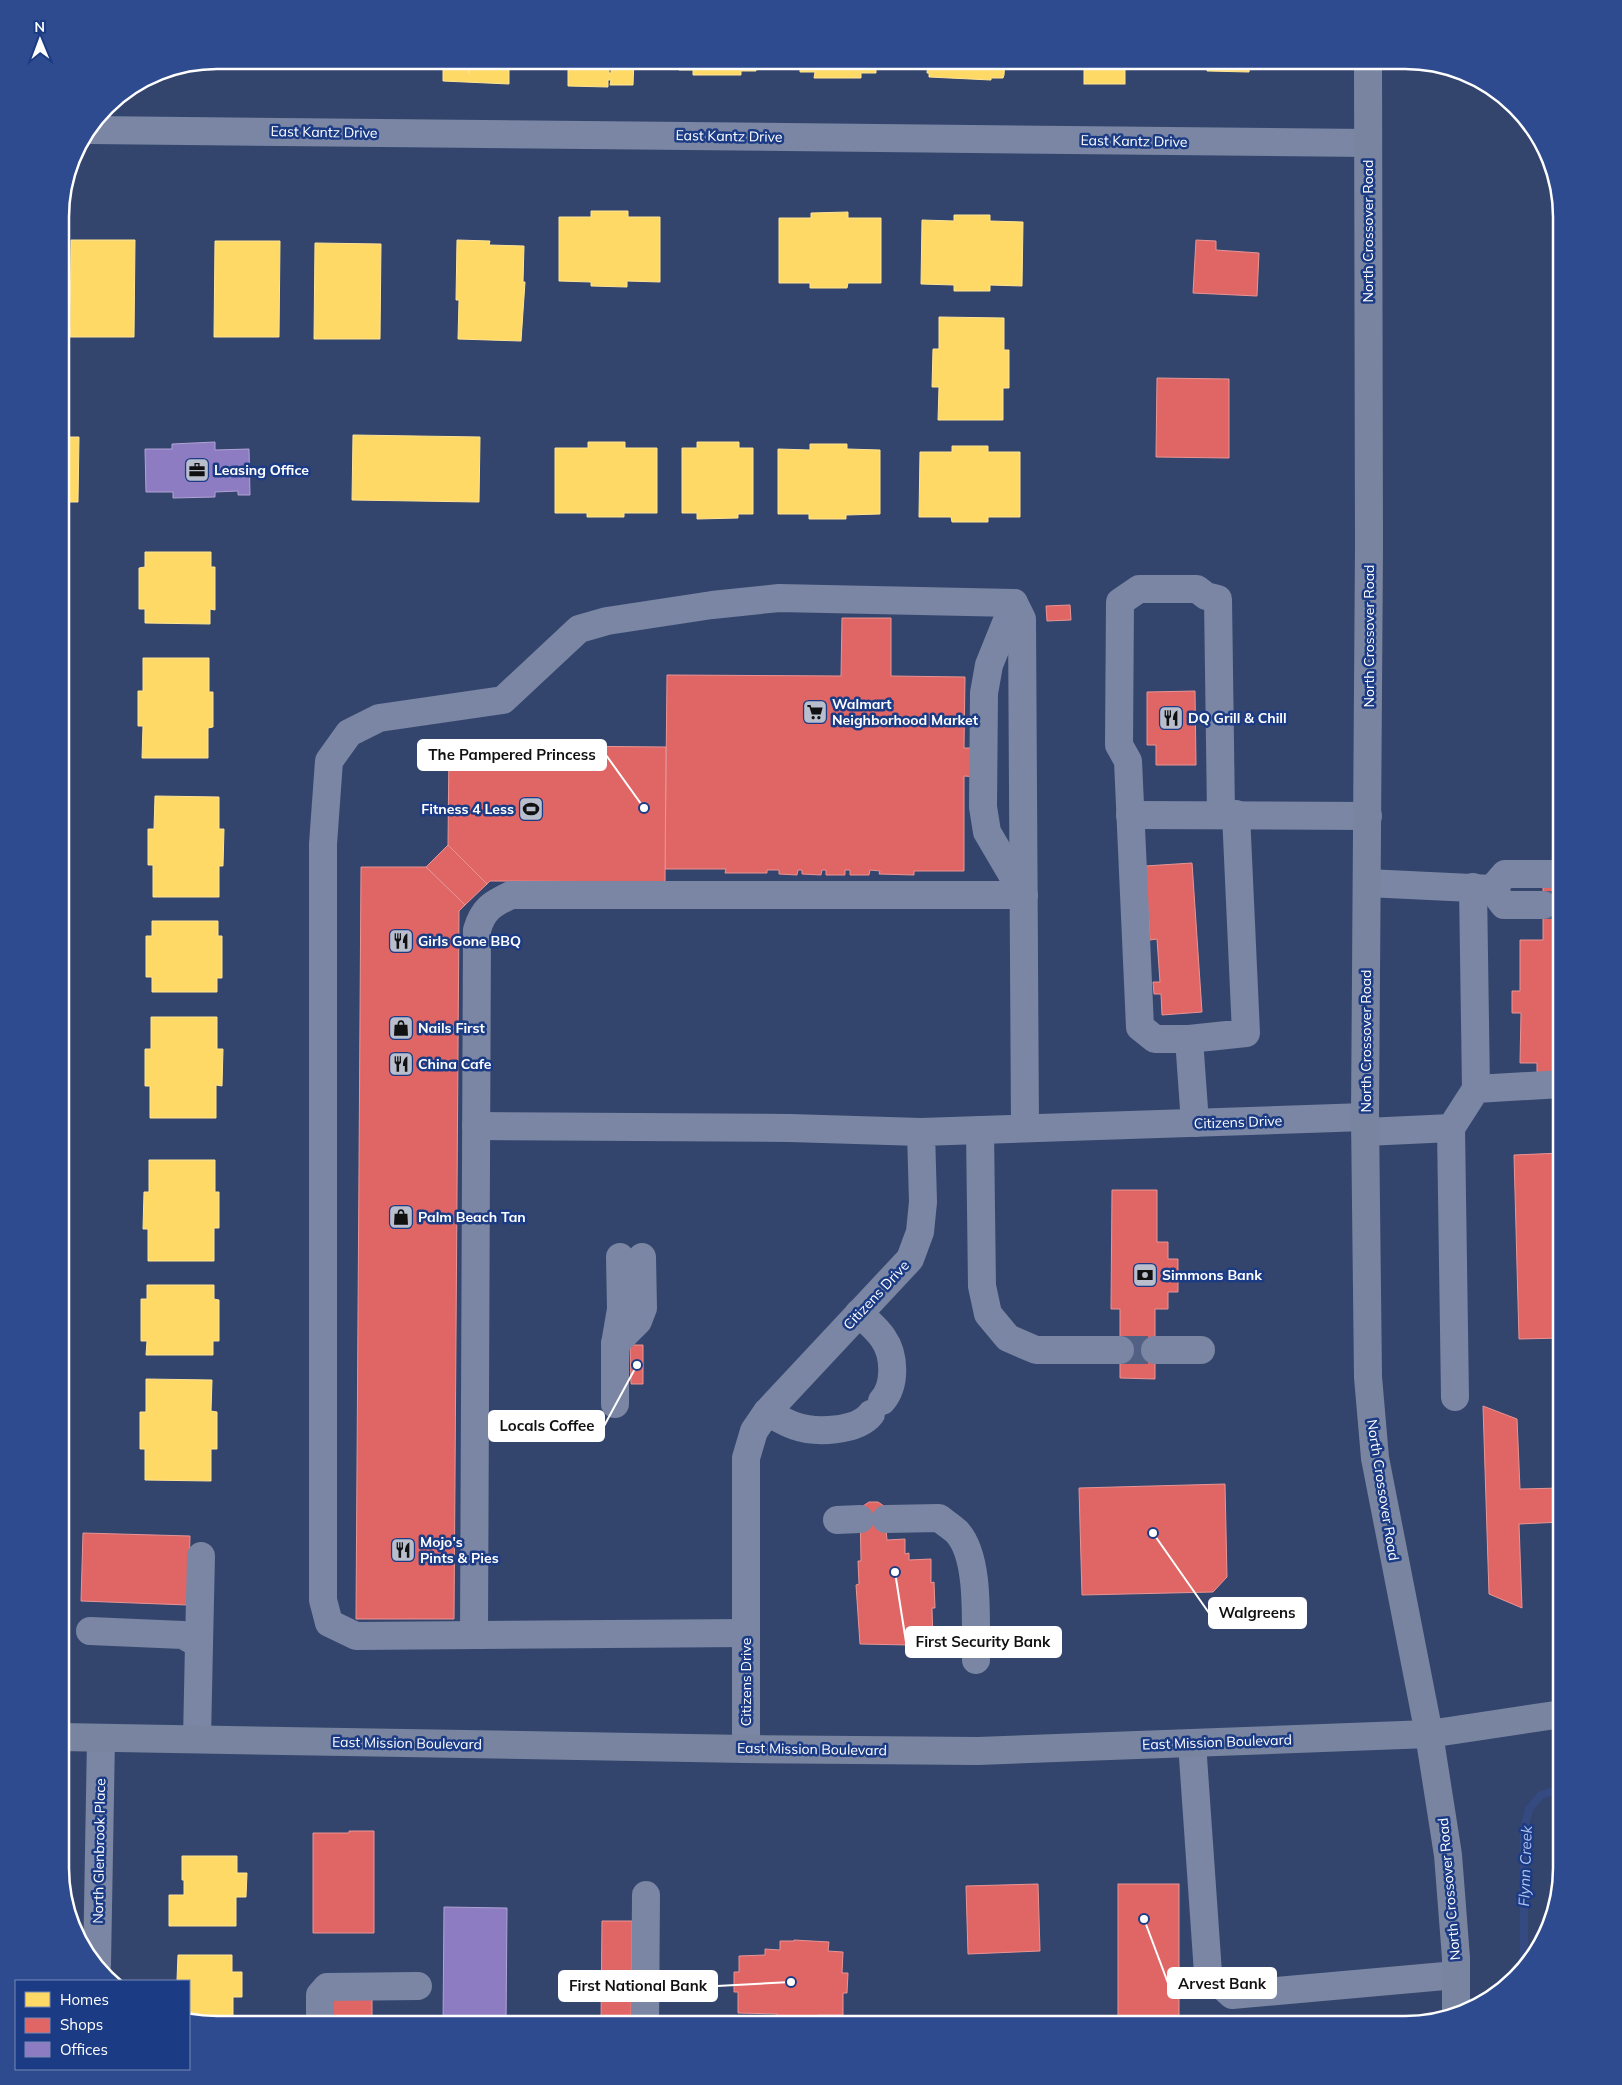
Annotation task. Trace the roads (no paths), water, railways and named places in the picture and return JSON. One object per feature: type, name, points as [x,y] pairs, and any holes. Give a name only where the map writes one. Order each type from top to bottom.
[{"type":"main road","name":"North Crossover Road","points":[[1368,69],[1369,547],[1366,1124],[1368,1378],[1375,1458],[1429,1734],[1448,1856],[1456,1975],[1456,2007]]},
{"type":"main road","name":"East Mission Boulevard","points":[[69,1737],[746,1749],[978,1751],[1429,1734],[1553,1715]]},
{"type":"street","name":"East Kantz Drive","points":[[97,130],[1368,143]]},
{"type":"street","points":[[1139,589],[1197,589],[1206,596],[1218,599],[1228,814],[1246,1033],[1189,1039],[1156,1039],[1140,1027],[1128,761],[1119,745],[1120,602],[1139,589]]},
{"type":"street","points":[[746,1633],[356,1636],[329,1623],[323,1600],[323,844],[330,761],[349,733],[379,718],[503,700],[579,630],[607,621],[712,605],[779,598],[1014,603]]},
{"type":"street","points":[[1014,603],[990,666],[984,693],[983,807],[987,832],[1024,895]]},
{"type":"street","points":[[1014,603],[1022,619],[1025,1128]]},
{"type":"street","points":[[1130,815],[1368,816]]},
{"type":"street","points":[[1483,888],[1505,874],[1553,874]]},
{"type":"street","points":[[1367,883],[1483,888],[1504,904],[1543,905]]},
{"type":"street","points":[[1455,1397],[1451,1128],[1476,1089],[1483,888]]},
{"type":"street","points":[[474,1635],[477,930],[481,916],[493,903],[511,895],[1024,895]]},
{"type":"street","points":[[1189,1039],[1195,1123]]},
{"type":"street","points":[[1476,1089],[1553,1085]]},
{"type":"street","name":"Citizens Drive","points":[[746,1749],[746,1458],[754,1431],[767,1412],[910,1259],[920,1232],[923,1202],[921,1132],[1195,1123],[1366,1124],[1451,1128]]},
{"type":"street","points":[[476,1126],[790,1128],[921,1132]]},
{"type":"street","points":[[980,1130],[982,1286],[988,1314],[1008,1338],[1036,1350],[1120,1350]]},
{"type":"street","points":[[615,1404],[615,1344],[638,1321],[643,1308],[631,1257]]},
{"type":"street","points":[[767,1412],[795,1426],[825,1430],[858,1424],[877,1408],[890,1384],[892,1368],[890,1353],[884,1339],[859,1313]]},
{"type":"street","points":[[1155,1350],[1201,1350]]},
{"type":"street","points":[[861,1520],[938,1518],[957,1533],[969,1555],[974,1574],[976,1660]]},
{"type":"street","points":[[197,1739],[201,1556]]},
{"type":"street","points":[[90,1631],[184,1635],[199,1644]]},
{"type":"street","name":"North Glenbrook Place","points":[[98,1955],[100,1738]]},
{"type":"street","points":[[1192,1743],[1208,1973],[1232,1995],[1456,1975]]},
{"type":"street","points":[[645,2016],[646,1896]]},
{"type":"street","points":[[320,2016],[320,1995],[327,1987],[418,1986]]},
{"type":"waterway","name":"Flynn Creek","points":[[1524,1955],[1524,1829],[1529,1809],[1541,1795],[1553,1791]]},
{"type":"tunnel","points":[[1543,905],[1553,905]]},
{"type":"tunnel","points":[[1120,1350],[1155,1350]]},
{"type":"place","name":"Leasing Office","points":[[197,470]]},
{"type":"place","name":"Walmart Neighborhood Market","points":[[815,712]]},
{"type":"place","name":"DQ Grill & Chill","points":[[1171,718]]},
{"type":"place","name":"The Pampered Princess","points":[[644,808]]},
{"type":"place","name":"Fitness 4 Less","points":[[531,809]]},
{"type":"place","name":"Girls Gone BBQ","points":[[401,941]]},
{"type":"place","name":"Nails First","points":[[401,1028]]},
{"type":"place","name":"China Cafe","points":[[401,1064]]},
{"type":"place","name":"Palm Beach Tan","points":[[401,1217]]},
{"type":"place","name":"Simmons Bank","points":[[1145,1275]]},
{"type":"place","name":"Locals Coffee","points":[[637,1365]]},
{"type":"place","name":"Walgreens","points":[[1153,1533]]},
{"type":"place","name":"Mojo's Pints & Pies","points":[[403,1550]]},
{"type":"place","name":"First Security Bank","points":[[895,1572]]},
{"type":"place","name":"Arvest Bank","points":[[1144,1919]]},
{"type":"place","name":"First National Bank","points":[[791,1982]]}]
